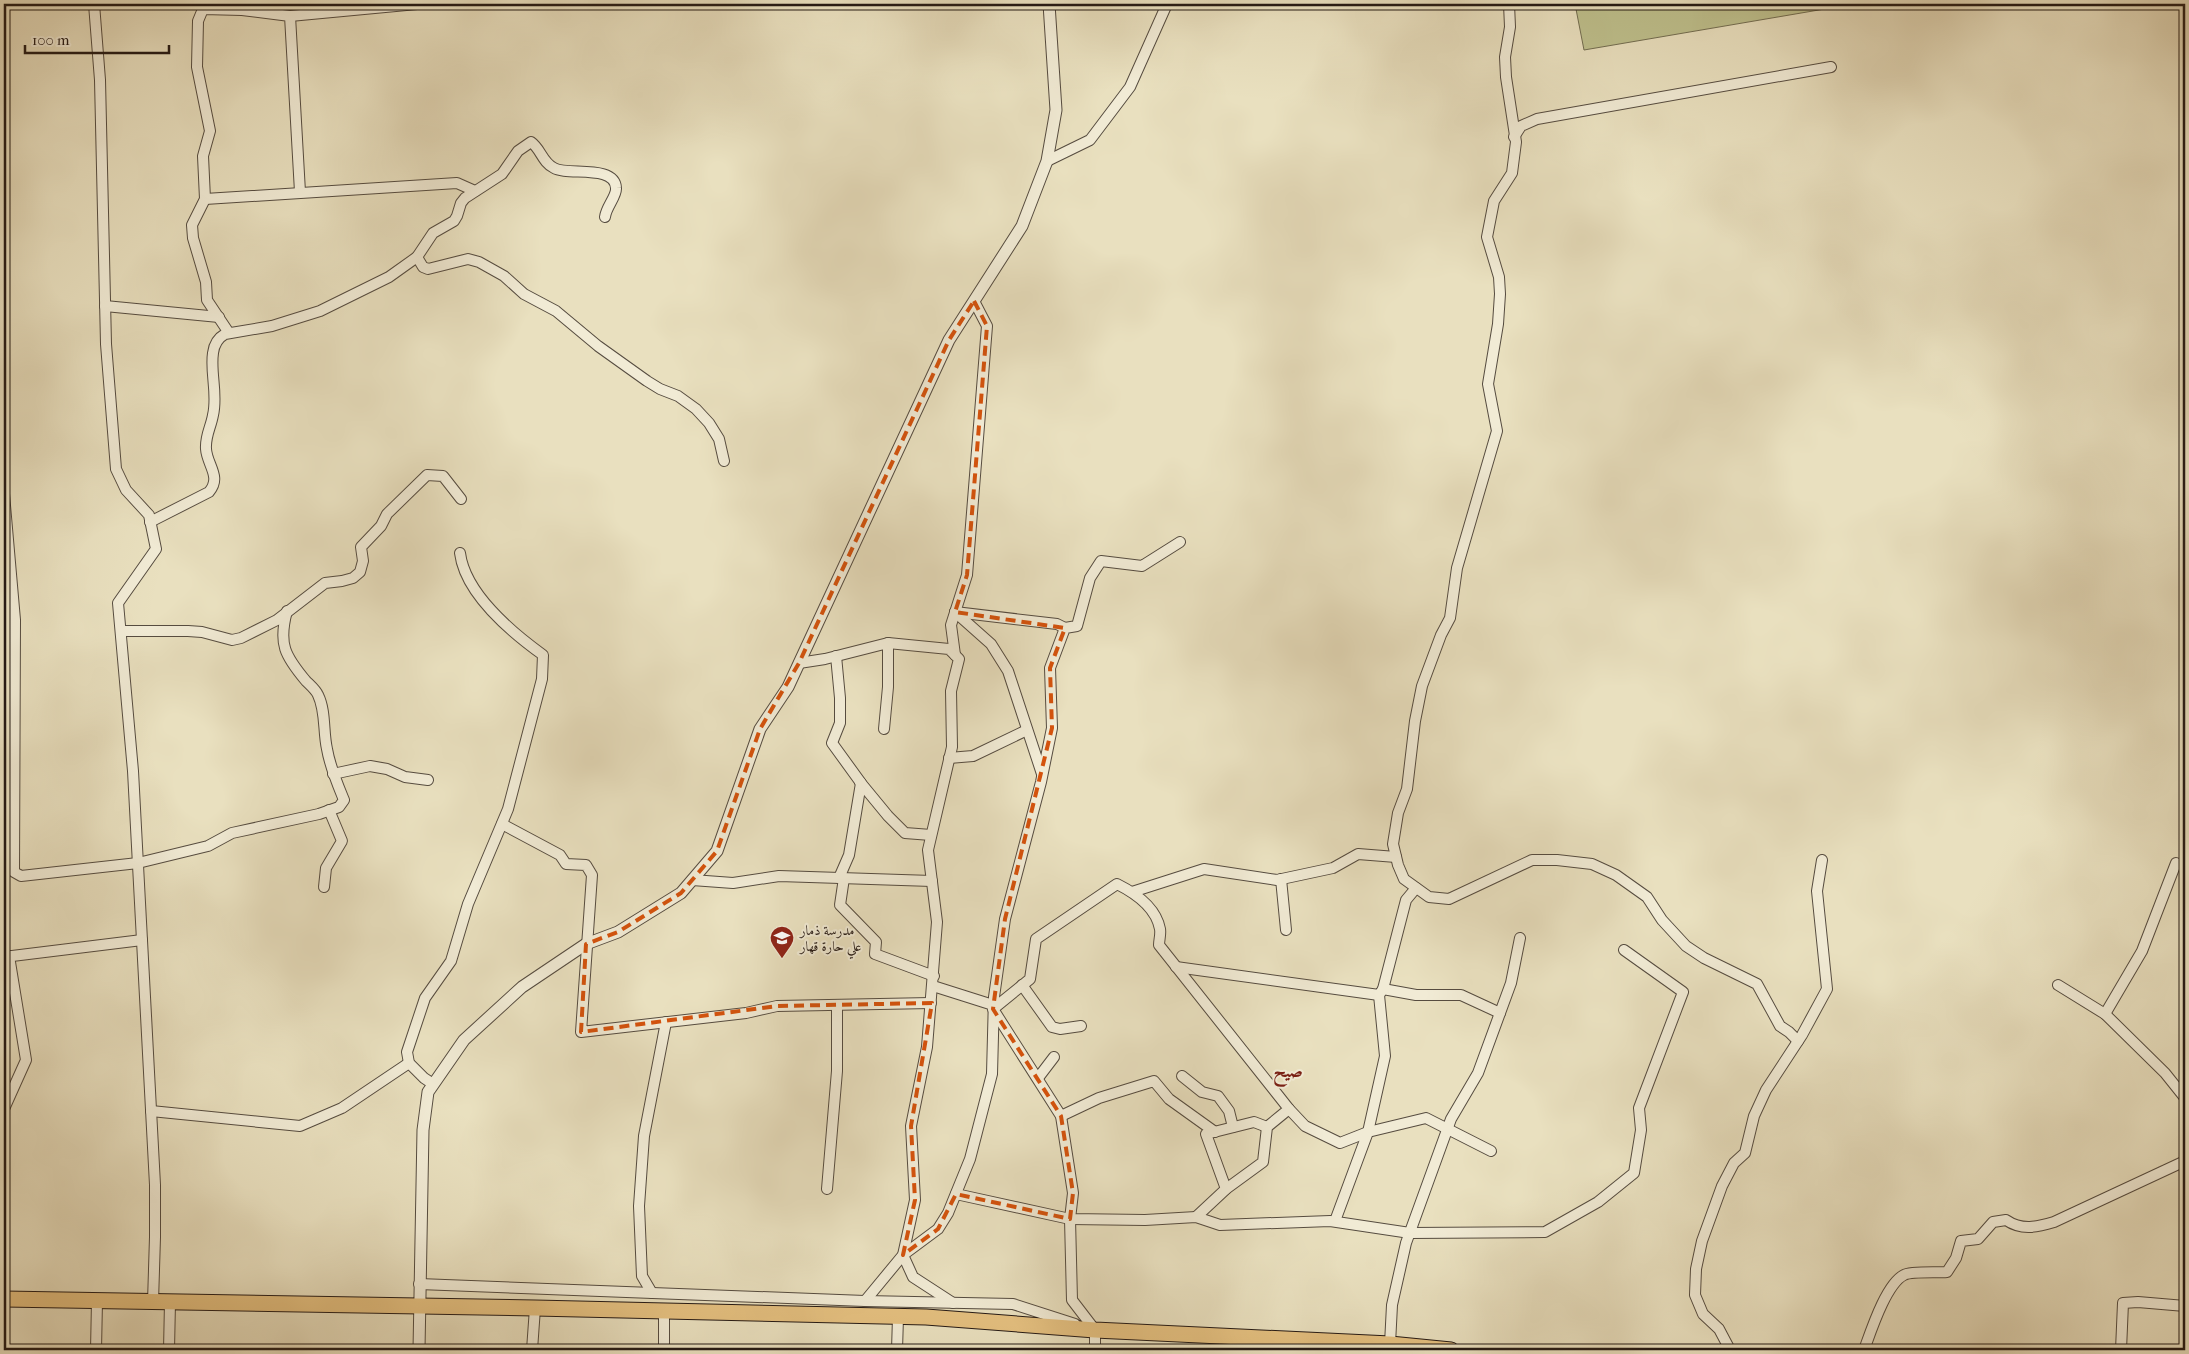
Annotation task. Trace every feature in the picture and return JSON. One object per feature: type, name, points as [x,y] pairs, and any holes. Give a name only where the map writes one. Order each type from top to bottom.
[{"type":"main road","points":[[4,1299],[535,1308],[898,1317],[1095,1330],[1390,1344],[1451,1350]]},
{"type":"street","points":[[94,4],[100,80],[106,344],[116,469],[126,490],[149,515],[156,549],[118,603],[133,771],[151,1111],[155,1237],[153,1302]]},
{"type":"street","points":[[229,333],[207,300],[206,282],[193,238],[192,225],[205,199],[203,156],[210,131],[197,67],[196,41],[198,21],[203,9],[242,10],[290,16],[416,4]]},
{"type":"street","points":[[420,1350],[419,1284],[423,1130],[428,1092],[464,1040],[522,987],[586,944],[618,932],[681,893],[717,851],[760,729],[788,687],[949,340],[1022,226],[1047,161],[1056,110],[1049,4]]},
{"type":"street","points":[[1047,161],[1090,140],[1130,88],[1167,4]]},
{"type":"street","points":[[1509,4],[1510,27],[1505,64],[1508,100],[1516,142],[1512,172],[1494,201],[1487,237],[1498,277],[1500,294],[1498,324],[1488,384],[1497,431],[1456,568],[1450,618],[1441,635],[1422,686],[1415,721],[1407,789],[1398,813],[1393,844],[1396,857],[1404,879],[1429,897],[1449,899],[1532,860],[1557,860],[1592,864],[1616,875],[1647,897],[1662,920],[1686,946],[1704,958],[1757,984],[1780,1026],[1798,1041]]},
{"type":"street","points":[[290,16],[300,192]]},
{"type":"street","points":[[1514,138],[1521,126],[1537,119],[1831,67]]},
{"type":"street","points":[[150,522],[209,492],[212,488],[215,477],[206,450],[207,430],[212,419],[215,403],[213,351],[220,337],[229,333],[272,326],[320,311],[388,277],[417,257],[433,233],[457,216],[461,203],[475,191],[502,174],[518,151],[531,142],[535,145],[541,158],[554,169],[566,172],[592,172],[611,179],[616,186],[616,191],[606,210],[605,217]]},
{"type":"street","points":[[205,199],[457,183],[475,191]]},
{"type":"street","points":[[417,257],[423,267],[428,270],[468,259],[479,262],[504,276],[524,294],[556,311],[598,346],[660,390],[678,396],[696,409],[710,423],[719,439],[724,461]]},
{"type":"street","points":[[955,656],[951,625],[967,575],[987,326],[974,300]]},
{"type":"street","points":[[105,306],[219,317]]},
{"type":"street","points":[[121,632],[202,632],[232,640],[253,633],[288,611],[325,583],[348,580],[360,572],[363,561],[362,547],[381,526],[387,514],[427,475],[443,476],[461,499]]},
{"type":"street","points":[[4,494],[5,534],[15,620],[16,709],[9,769],[9,860],[14,872],[22,876],[138,863],[208,846],[232,832],[339,807],[344,800],[326,748],[324,719],[318,695],[287,657],[282,634],[288,611]]},
{"type":"street","points":[[955,612],[1057,624],[1065,628],[1076,626],[1090,578],[1101,562],[1142,566],[1180,542]]},
{"type":"street","points":[[433,1084],[409,1063],[407,1052],[413,1040],[425,998],[451,961],[468,904],[508,809],[542,679],[543,655],[518,638],[493,611],[471,583],[462,567],[460,553]]},
{"type":"street","points":[[955,612],[991,644],[1008,671],[1042,774]]},
{"type":"street","points":[[865,1302],[903,1255],[938,1229],[948,1214],[970,1159],[992,1074],[993,1007],[1005,919],[1052,728],[1050,668],[1065,628]]},
{"type":"street","points":[[799,663],[888,643],[949,650],[959,659],[951,691],[952,747],[928,850],[937,922],[928,1047],[911,1126],[915,1200],[903,1255],[913,1277],[953,1303]]},
{"type":"street","points":[[884,729],[888,687],[888,643]]},
{"type":"street","points":[[836,656],[840,723],[832,743],[860,782],[904,833],[931,835]]},
{"type":"street","points":[[950,758],[973,756],[1027,730]]},
{"type":"street","points":[[334,774],[370,766],[428,780]]},
{"type":"street","points":[[860,782],[849,855],[841,878],[840,905],[876,942],[875,954],[993,1007],[1061,1116],[1073,1194],[1070,1219],[1072,1300],[1095,1330],[1095,1350]]},
{"type":"street","points":[[324,887],[326,868],[342,841],[329,810]]},
{"type":"street","points":[[502,824],[560,854],[566,864],[586,865],[592,874],[581,1032],[746,1013],[777,1006],[932,1003]]},
{"type":"street","points":[[1132,892],[1204,869],[1280,879],[1333,868],[1358,854],[1396,857]]},
{"type":"street","points":[[1728,1350],[1728,1346],[1719,1329],[1703,1314],[1695,1295],[1696,1269],[1702,1240],[1722,1186],[1734,1164],[1746,1154],[1754,1116],[1766,1090],[1798,1041],[1827,989],[1817,891],[1822,860]]},
{"type":"street","points":[[2105,1014],[2142,952],[2176,863]]},
{"type":"street","points":[[692,880],[733,883],[779,876],[932,880]]},
{"type":"street","points":[[1280,879],[1286,930]]},
{"type":"street","points":[[993,1007],[1030,979],[1036,939],[1117,884],[1132,892],[1151,908],[1160,929],[1159,945],[1289,1109],[1305,1126],[1340,1143],[1368,1132],[1426,1118],[1491,1151]]},
{"type":"street","points":[[1335,1222],[1368,1132],[1385,1056],[1381,992],[1406,900],[1416,888]]},
{"type":"street","points":[[1390,1344],[1392,1305],[1410,1233],[1450,1119],[1478,1073],[1511,983],[1520,938]]},
{"type":"street","points":[[4,1109],[26,1060],[6,957],[142,940]]},
{"type":"street","points":[[956,1194],[1070,1219],[1145,1220],[1196,1217],[1220,1225],[1335,1222],[1410,1233],[1545,1232],[1598,1202],[1634,1172],[1641,1130],[1639,1108],[1683,992],[1624,950]]},
{"type":"street","points":[[1176,967],[1381,992],[1416,995],[1461,995],[1500,1013]]},
{"type":"street","points":[[2058,985],[2105,1014],[2165,1073],[2185,1098]]},
{"type":"street","points":[[1022,986],[1052,1027],[1060,1029],[1081,1026]]},
{"type":"street","points":[[827,1189],[837,1071],[837,1005]]},
{"type":"street","points":[[652,1294],[642,1276],[639,1206],[644,1136],[666,1022]]},
{"type":"street","points":[[1038,1078],[1054,1057]]},
{"type":"street","points":[[151,1111],[300,1126],[342,1108],[409,1063]]},
{"type":"street","points":[[1182,1076],[1202,1092],[1218,1096],[1229,1111],[1234,1127]]},
{"type":"street","points":[[1061,1116],[1099,1098],[1154,1081],[1169,1099],[1215,1132]]},
{"type":"street","points":[[1196,1217],[1226,1189],[1263,1162],[1267,1128],[1289,1109]]},
{"type":"street","points":[[1226,1189],[1206,1134],[1254,1122],[1267,1128]]},
{"type":"street","points":[[1864,1350],[1876,1316],[1893,1282],[1905,1274],[1947,1272],[1956,1258],[1961,1241],[1978,1239],[1993,1222],[2006,1220],[2015,1226],[2034,1228],[2054,1222],[2185,1161]]},
{"type":"street","points":[[419,1284],[865,1302],[1013,1304],[1095,1330]]},
{"type":"street","points":[[96,1350],[97,1301]]},
{"type":"street","points":[[169,1350],[170,1302]]},
{"type":"street","points":[[2121,1350],[2123,1303],[2138,1302],[2185,1306]]},
{"type":"street","points":[[532,1350],[535,1308]]},
{"type":"street","points":[[664,1311],[664,1350]]},
{"type":"street","points":[[897,1350],[898,1317]]},
{"type":"highlighted area","points":[[974,301],[987,326],[967,575],[955,612],[1065,628],[1050,668],[1052,728],[1005,919],[993,1009],[1061,1116],[1073,1193],[1070,1219],[956,1194],[938,1229],[903,1255],[915,1200],[911,1126],[932,1003],[777,1006],[581,1032],[586,944],[618,932],[681,893],[717,851],[760,729],[799,663],[949,340]]},
{"type":"green space","points":[[1575,4],[1854,4],[1584,50]]},
{"type":"place","name":"مدرسة ذمار علي حارة قهار","points":[[782,959]]},
{"type":"district","name":"صيح","points":[[1288,1071]]}]
